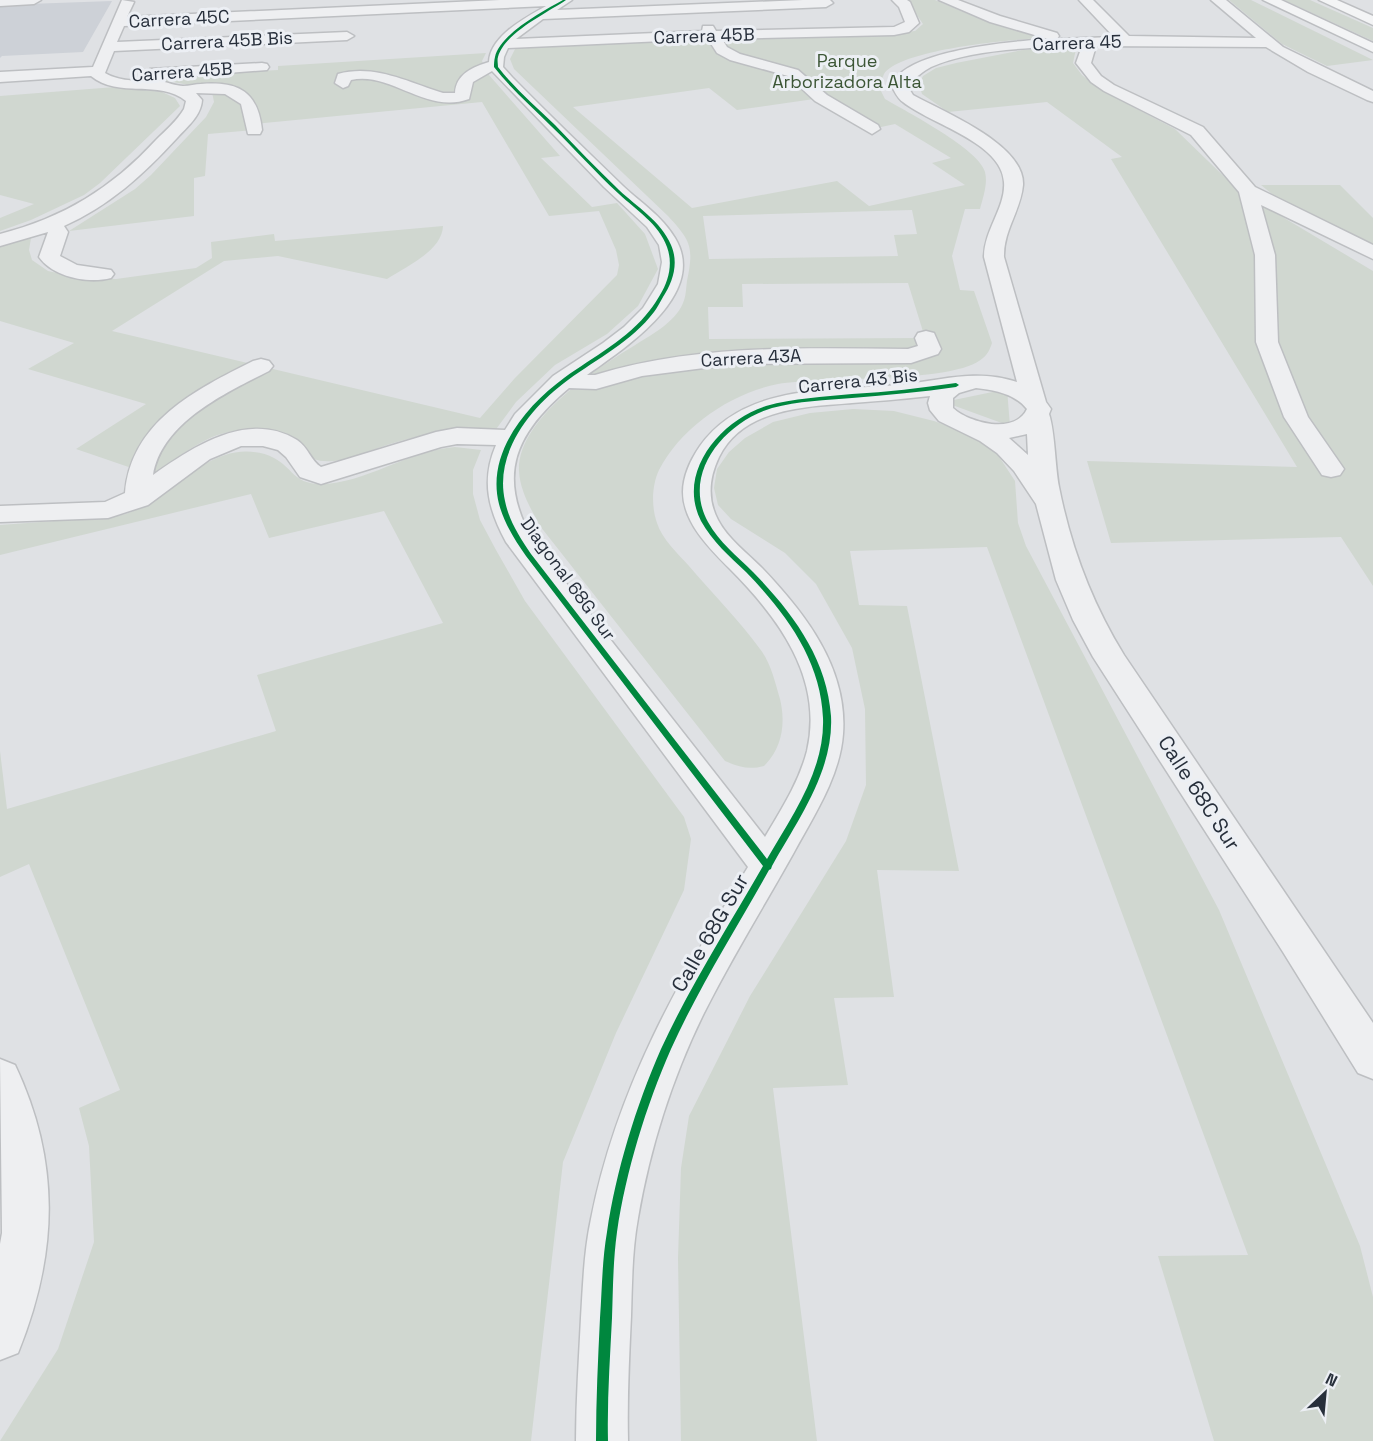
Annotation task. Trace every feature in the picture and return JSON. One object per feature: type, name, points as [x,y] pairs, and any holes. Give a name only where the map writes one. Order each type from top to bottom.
[{"type":"main road","points":[[1270,0],[1373,48]]},
{"type":"main road","points":[[1326,0],[1373,21]]},
{"type":"street","points":[[0,2],[34,0]]},
{"type":"street","points":[[128,0],[107,47],[99,74],[114,82],[181,91],[214,88],[243,98],[249,104],[254,130]]},
{"type":"street","name":"Carrera 45B","points":[[503,44],[711,35],[890,32],[904,29],[912,23],[905,5],[899,0]]},
{"type":"street","points":[[946,0],[995,20],[1063,41]]},
{"type":"street","points":[[1086,0],[1126,41]]},
{"type":"street","points":[[1218,0],[1268,43],[1292,59],[1373,97]]},
{"type":"street","points":[[343,83],[343,77],[348,75],[371,76],[452,100],[463,96],[462,89],[465,81],[471,75],[496,65],[496,54],[503,44],[541,15],[564,1]]},
{"type":"street","name":"Carrera 45C","points":[[118,22],[349,5],[564,1]]},
{"type":"street","points":[[541,15],[696,4],[826,3]]},
{"type":"street","points":[[696,4],[711,35],[722,50],[735,57],[793,73],[821,98],[872,129]]},
{"type":"street","points":[[346,53],[349,5]]},
{"type":"street","points":[[998,6],[1031,30]]},
{"type":"street","name":"Carrera 45B Bis","points":[[107,47],[347,36]]},
{"type":"street","points":[[1092,40],[1083,59],[1086,68],[1109,88],[1197,131],[1248,191],[1373,254]]},
{"type":"street","name":"Carrera 45","points":[[900,87],[901,81],[913,68],[943,58],[1005,47],[1092,40],[1268,43]]},
{"type":"street","name":"Diagonal 68G Sur","points":[[496,65],[499,71],[604,178],[657,227],[671,252],[672,273],[661,300],[650,314],[621,340],[561,381],[529,410],[511,438],[500,465],[498,477],[505,515],[515,535],[768,867]]},
{"type":"street","name":"Carrera 45B","points":[[0,77],[262,67]]},
{"type":"street","name":"Calle 68C Sur","points":[[900,87],[907,98],[990,145],[1000,153],[1013,172],[1014,189],[999,232],[994,256],[1014,337],[1037,408],[1039,445],[1052,512],[1070,577],[1080,603],[1099,637],[1204,802],[1330,990],[1373,1060]]},
{"type":"street","points":[[0,240],[52,224],[81,212],[113,192],[168,139],[189,113],[194,104],[191,96],[181,91]]},
{"type":"street","points":[[1248,191],[1265,255],[1268,342],[1296,417],[1331,469]]},
{"type":"street","points":[[52,224],[58,232],[49,257],[54,262],[64,269],[76,272],[104,274]]},
{"type":"street","name":"Calle 68C Sur","points":[[963,384],[1001,372],[1012,358],[1014,337]]},
{"type":"street","name":"Carrera 43A","points":[[561,381],[596,382],[639,369],[735,357],[910,356],[926,353],[930,349],[926,338]]},
{"type":"street","points":[[138,499],[142,466],[163,432],[190,408],[261,366]]},
{"type":"street","points":[[985,382],[1008,386],[1027,394],[1037,408],[1031,423],[1006,431],[965,425],[946,415],[940,407],[940,398],[945,391],[963,384],[985,382]]},
{"type":"street","name":"Carrera 43 Bis","points":[[733,426],[748,415],[765,408],[963,384]]},
{"type":"street","name":"Carrera 43 Bis","points":[[835,398],[910,407],[965,425]]},
{"type":"street","name":"Calle 68C Sur","points":[[965,425],[988,436],[1014,455],[1029,474],[1052,512]]},
{"type":"street","name":"Calle 68G Sur","points":[[602,1441],[609,1258],[616,1206],[631,1153],[666,1052],[691,1000],[768,867],[810,789],[825,752],[827,718],[821,682],[812,657],[778,604],[708,530],[700,513],[696,497],[701,466],[713,446],[733,426]]},
{"type":"street","points":[[0,514],[108,510],[121,507],[138,499],[193,458],[212,447],[249,437],[282,442],[293,448],[305,470],[321,476],[436,440],[457,436],[511,438]]},
{"type":"street","points":[[0,1078],[24,1157],[26,1233],[11,1306],[0,1335]]},
{"type":"shaded area","points":[[112,1],[83,52],[2,56],[0,58],[0,5]]},
{"type":"green space","name":"Parque Arborizadora Alta","points":[[907,0],[935,0],[987,22],[1040,38],[957,47],[911,58],[894,65],[884,74],[879,87],[885,99],[957,142],[980,163],[985,172],[986,186],[980,209],[965,209],[952,256],[960,290],[974,291],[992,343],[989,351],[983,358],[968,366],[945,372],[917,376],[778,384],[743,395],[709,414],[694,426],[669,454],[655,482],[654,510],[663,535],[764,654],[780,699],[783,717],[781,735],[775,751],[764,766],[749,768],[740,766],[725,761],[540,526],[524,493],[519,471],[522,452],[530,433],[560,398],[674,317],[685,298],[690,252],[682,232],[668,216],[514,69],[510,59],[516,47],[904,32],[915,31],[923,24]],"holes":[[[709,88],[737,110],[821,98],[872,129],[895,124],[951,158],[932,163],[965,185],[869,206],[837,181],[692,208],[573,107]],[[912,210],[917,234],[894,235],[898,256],[709,259],[703,216]],[[908,283],[925,338],[709,339],[708,307],[743,307],[742,284]]]},
{"type":"green space","points":[[1229,0],[1251,0],[1373,60],[1327,66],[1282,44]]},
{"type":"green space","points":[[1284,0],[1310,0],[1373,28],[1373,41]]},
{"type":"green space","points":[[1077,44],[1073,63],[1082,75],[1099,89],[1175,129],[1239,191],[1373,271],[1373,586],[1341,537],[1111,543],[1087,461],[1297,467],[1111,159],[1122,157],[1047,102],[948,112],[922,94],[919,84],[923,76],[936,68],[1023,50]]},
{"type":"green space","points":[[486,53],[482,61],[489,75],[560,156],[541,158],[592,207],[617,203],[645,234],[658,269],[638,306],[607,334],[555,365],[516,402],[494,432],[439,432],[396,442],[348,459],[324,461],[313,458],[294,438],[284,434],[262,429],[238,430],[199,444],[152,475],[76,449],[146,404],[28,369],[74,343],[0,321],[0,245],[31,238],[29,250],[32,260],[48,271],[76,277],[116,279],[196,268],[212,258],[211,242],[274,234],[275,241],[443,226],[437,243],[430,250],[387,279],[278,256],[224,261],[112,331],[480,418],[515,378],[617,275],[619,265],[616,250],[599,211],[549,216],[482,102],[254,124],[254,130],[208,134],[205,176],[194,178],[194,216],[69,231],[135,189],[151,175],[206,117],[214,102],[212,92],[192,86],[133,78],[278,70],[278,66]]},
{"type":"green space","points":[[115,87],[162,92],[175,98],[180,106],[100,183],[84,195],[31,220],[0,231],[0,218],[34,204],[0,195],[0,96]]},
{"type":"green space","points":[[1261,185],[1340,185],[1373,218],[1373,247],[1278,199]]},
{"type":"green space","points":[[1007,389],[1010,426],[944,402]]},
{"type":"green space","points":[[853,409],[894,411],[934,421],[970,434],[998,455],[1015,481],[1018,523],[1026,546],[1219,910],[1360,1246],[1373,1297],[1373,1441],[1214,1441],[1158,1256],[1248,1255],[987,547],[850,551],[859,605],[907,606],[959,871],[877,870],[894,997],[834,998],[848,1085],[773,1088],[817,1441],[681,1441],[678,1258],[681,1168],[689,1116],[750,996],[846,841],[866,785],[865,709],[852,648],[816,584],[785,553],[731,519],[718,505],[714,488],[717,469],[729,452],[745,438],[773,422],[810,413]]},
{"type":"green space","points":[[455,447],[481,450],[473,470],[473,494],[480,520],[496,550],[525,601],[684,817],[691,839],[684,890],[616,1033],[563,1162],[531,1441],[0,1441],[58,1349],[94,1242],[89,1146],[79,1108],[120,1090],[29,864],[0,877],[0,751],[7,809],[276,731],[257,675],[443,623],[384,511],[269,538],[251,494],[0,555],[0,525],[126,514],[143,506],[212,460],[237,452],[256,452],[268,455],[298,478],[319,484],[352,479],[421,454]]},
{"type":"cycle path","points":[[565,0],[533,19],[510,37],[496,57],[496,67],[610,184],[654,223],[669,245],[672,267],[666,289],[651,312],[632,332],[565,380],[523,419],[502,461],[500,476],[502,503],[512,529],[528,555],[768,867]]},
{"type":"cycle path","points":[[602,1441],[610,1247],[621,1185],[638,1126],[658,1068],[678,1024],[719,948],[795,818],[818,770],[826,736],[827,718],[824,695],[809,650],[780,607],[724,548],[705,521],[696,492],[698,475],[706,457],[719,439],[736,423],[759,410],[806,400],[956,385]]}]
